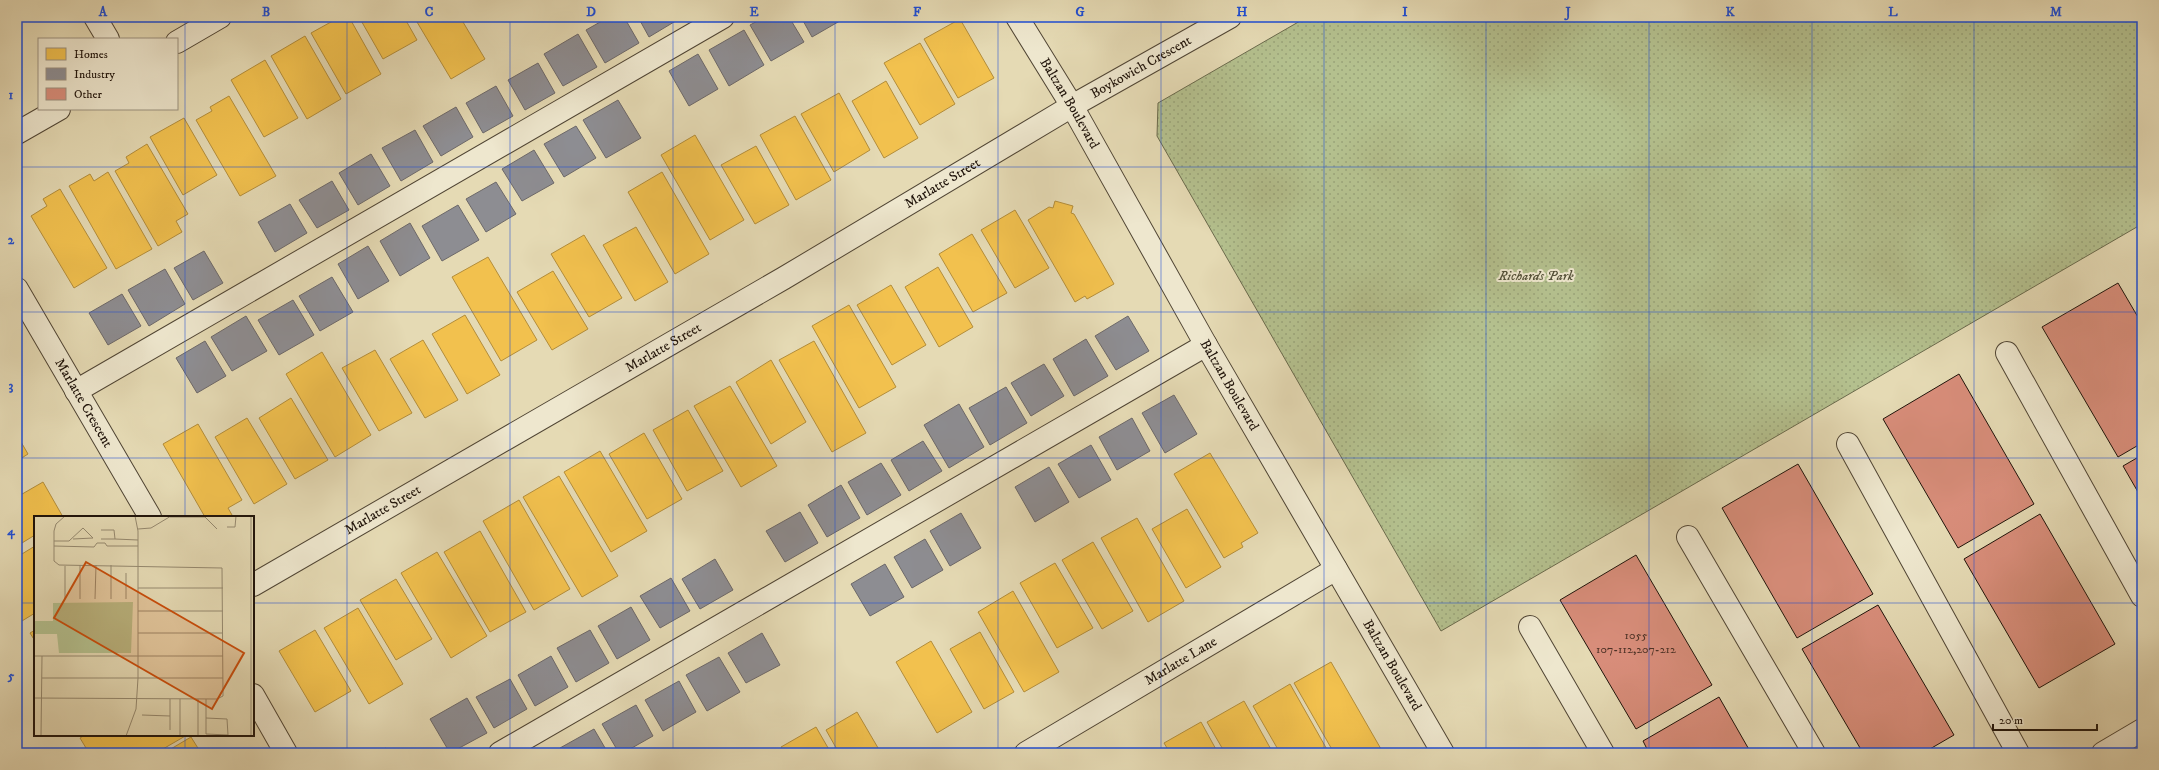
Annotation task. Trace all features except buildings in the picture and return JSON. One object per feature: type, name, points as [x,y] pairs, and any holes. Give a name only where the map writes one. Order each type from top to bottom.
[{"type":"street","points":[[95,17],[107,38]]},
{"type":"street","points":[[76,391],[723,17]]},
{"type":"street","name":"Baltzan Boulevard","points":[[1017,17],[1072,106],[1206,345],[1443,753]]},
{"type":"street","name":"Boykowich Crescent","points":[[1072,106],[1230,17]]},
{"type":"street","points":[[178,41],[206,20]]},
{"type":"street","name":"Marlatte Street","points":[[254,584],[784,278],[1072,106]]},
{"type":"street","points":[[17,133],[58,110]]},
{"type":"street","name":"Marlatte Crescent","points":[[17,289],[149,516]]},
{"type":"street","points":[[500,753],[1206,345]]},
{"type":"street","points":[[2007,353],[2142,596]]},
{"type":"street","points":[[1848,444],[2018,753]]},
{"type":"street","points":[[1688,537],[1814,753]]},
{"type":"street","name":"Marlatte Lane","points":[[1026,753],[1336,569]]},
{"type":"street","points":[[1530,627],[1601,752]]},
{"type":"street","points":[[254,697],[286,753]]},
{"type":"street","points":[[2103,753],[2142,730]]},
{"type":"green space","name":"Richards Park","points":[[1307,17],[2142,17],[2142,224],[1441,631],[1157,136],[1158,103]]}]
